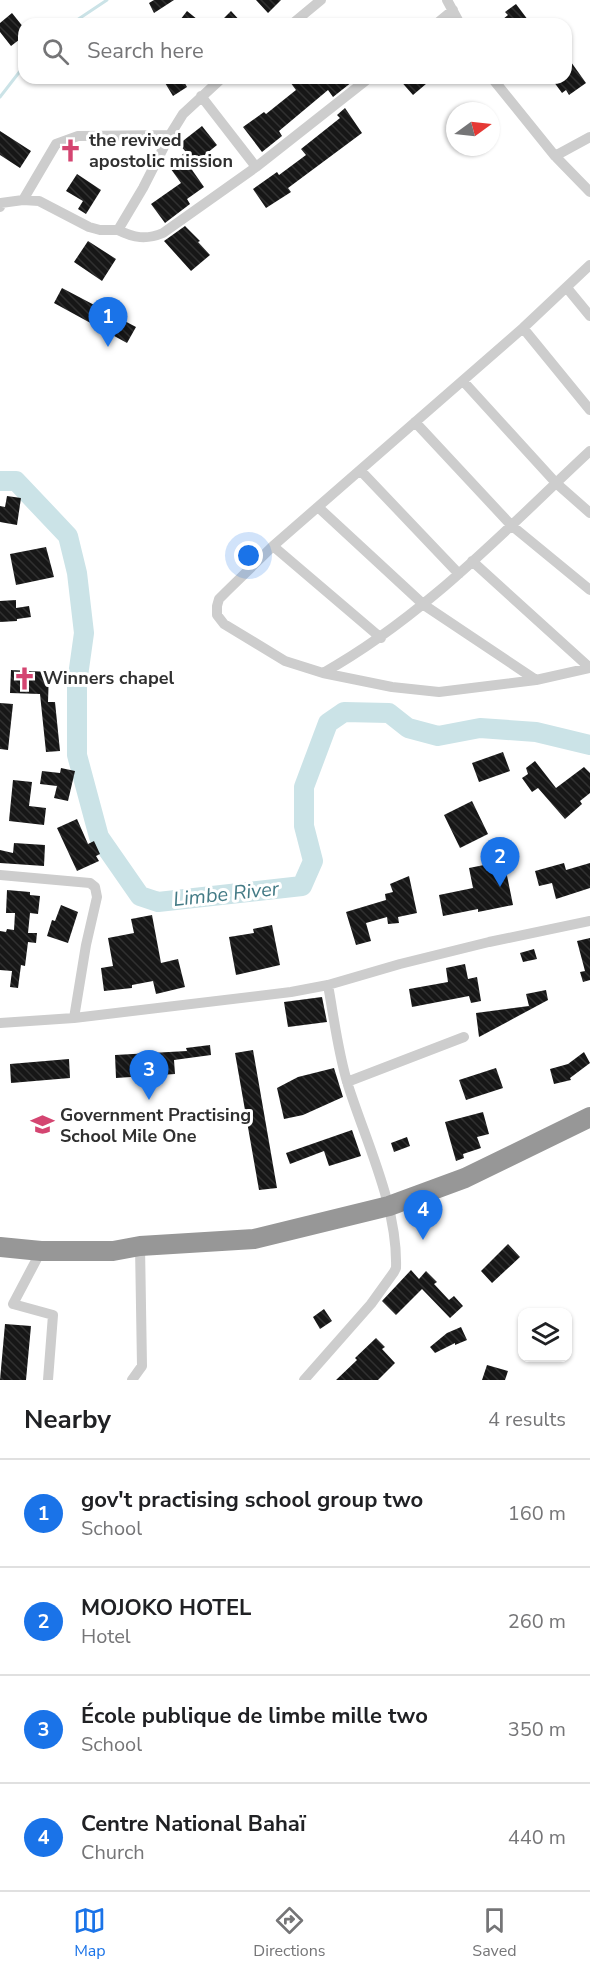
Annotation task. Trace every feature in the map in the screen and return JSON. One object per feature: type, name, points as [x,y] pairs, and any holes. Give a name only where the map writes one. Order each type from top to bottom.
[{"type":"highway","points":[[0,1247],[41,1251],[113,1251],[140,1246],[254,1239],[388,1206],[465,1178],[590,1117]]},
{"type":"street","points":[[299,18],[321,0]]},
{"type":"street","points":[[440,18],[450,5]]},
{"type":"street","points":[[118,230],[183,114],[215,84]]},
{"type":"street","points":[[0,204],[23,200],[39,201],[89,227],[100,230],[118,230],[133,237],[152,238],[163,233],[256,167],[361,84]]},
{"type":"street","points":[[497,84],[555,156],[590,192]]},
{"type":"street","points":[[201,96],[256,167]]},
{"type":"street","points":[[23,200],[56,144],[66,138],[170,135]]},
{"type":"street","points":[[555,156],[590,137]]},
{"type":"street","points":[[472,561],[590,668],[536,681],[439,692],[392,687],[323,673],[285,661],[224,624],[217,615],[219,599],[273,546],[523,328],[590,265]]},
{"type":"street","points":[[567,288],[590,316]]},
{"type":"street","points":[[523,328],[590,410]]},
{"type":"street","points":[[463,381],[556,483],[590,513]]},
{"type":"street","points":[[415,422],[512,525],[590,590]]},
{"type":"street","points":[[323,673],[381,638],[424,605],[590,451]]},
{"type":"street","points":[[360,471],[459,574]]},
{"type":"street","points":[[318,507],[424,605],[536,681]]},
{"type":"street","points":[[273,546],[381,638]]},
{"type":"street","points":[[0,874],[90,884],[95,887],[97,897],[86,945],[74,1018]]},
{"type":"street","points":[[0,1023],[74,1018],[291,992],[328,985],[444,953],[590,921]]},
{"type":"street","points":[[304,1380],[371,1304],[394,1272],[396,1254],[395,1232],[388,1206],[347,1082],[328,985]]},
{"type":"street","points":[[347,1082],[464,1037]]},
{"type":"street","points":[[132,1380],[142,1366],[140,1246]]},
{"type":"street","points":[[41,1251],[13,1304],[53,1315],[48,1380]]},
{"type":"building","points":[[154,0],[174,0],[154,13],[149,3]]},
{"type":"building","points":[[256,0],[281,0],[268,13]]},
{"type":"building","points":[[516,4],[526,18],[504,18],[508,15],[505,12]]},
{"type":"building","points":[[187,11],[196,18],[182,18]]},
{"type":"building","points":[[231,11],[237,18],[224,18]]},
{"type":"building","points":[[12,13],[18,20],[18,41],[11,46],[0,32],[0,23]]},
{"type":"building","points":[[572,63],[586,83],[569,95],[566,90],[562,93],[555,84],[572,84]]},
{"type":"building","points":[[166,84],[185,84],[187,87],[173,96]]},
{"type":"building","points":[[292,84],[349,84],[333,97],[328,90],[279,131],[282,136],[262,152],[243,127],[264,112],[266,114],[296,90]]},
{"type":"building","points":[[403,84],[426,84],[413,95]]},
{"type":"building","points":[[345,108],[362,133],[288,188],[291,192],[266,208],[253,189],[277,172],[279,175],[306,155],[301,149],[340,118],[337,115]]},
{"type":"building","points":[[202,126],[217,145],[190,167],[204,187],[187,199],[190,204],[165,223],[151,204],[181,183],[168,165],[186,152],[179,144]]},
{"type":"building","points":[[0,131],[31,151],[20,168],[0,155]]},
{"type":"building","points":[[77,174],[101,190],[86,214],[78,209],[83,201],[66,191]]},
{"type":"building","points":[[185,226],[210,255],[191,271],[164,241]]},
{"type":"building","points":[[88,241],[116,259],[102,281],[74,262]]},
{"type":"building","points":[[62,288],[136,327],[127,343],[54,303]]},
{"type":"building","points":[[7,496],[21,498],[17,525],[0,522],[0,506],[5,507]]},
{"type":"building","points":[[46,547],[54,577],[16,585],[10,554]]},
{"type":"building","points":[[16,600],[16,608],[29,606],[31,617],[0,622],[0,601]]},
{"type":"building","points":[[11,670],[49,672],[48,702],[55,702],[60,751],[46,752],[40,694],[10,693]]},
{"type":"building","points":[[0,703],[13,704],[8,750],[0,749]]},
{"type":"building","points":[[503,752],[510,771],[479,782],[472,763]]},
{"type":"building","points":[[535,761],[556,788],[584,767],[590,773],[590,793],[580,801],[582,804],[565,819],[538,788],[532,792],[522,778],[528,774],[526,768]]},
{"type":"building","points":[[61,768],[75,771],[68,801],[54,798],[57,786],[40,784],[42,771],[60,773]]},
{"type":"building","points":[[13,780],[32,782],[29,806],[46,808],[44,825],[9,821]]},
{"type":"building","points":[[472,801],[488,834],[460,848],[444,815]]},
{"type":"building","points":[[77,819],[88,844],[94,841],[100,854],[96,856],[99,861],[77,871],[57,828]]},
{"type":"building","points":[[14,843],[45,845],[44,866],[0,863],[0,850],[13,853]]},
{"type":"building","points":[[504,861],[513,905],[443,916],[439,895],[473,888],[469,868]]},
{"type":"building","points":[[564,863],[566,870],[590,863],[590,888],[556,899],[552,883],[539,886],[535,871]]},
{"type":"building","points":[[409,876],[417,913],[398,917],[399,923],[388,924],[387,917],[366,923],[371,941],[356,945],[346,912],[386,900],[385,894],[393,892],[390,884]]},
{"type":"building","points":[[7,890],[30,892],[30,895],[40,896],[38,914],[30,913],[28,933],[37,933],[36,943],[28,942],[25,966],[21,965],[18,988],[10,987],[12,971],[0,970],[0,931],[14,930],[15,913],[6,913]]},
{"type":"building","points":[[61,905],[78,912],[68,943],[47,936],[52,920],[55,921]]},
{"type":"building","points":[[152,915],[161,963],[178,959],[185,987],[156,994],[153,981],[132,985],[132,988],[104,991],[101,968],[113,966],[108,938],[134,933],[131,919]]},
{"type":"building","points":[[272,925],[280,965],[236,975],[229,937],[254,933],[253,929]]},
{"type":"building","points":[[590,938],[590,980],[583,982],[580,972],[585,971],[577,941]]},
{"type":"building","points":[[534,949],[537,959],[523,962],[520,953]]},
{"type":"building","points":[[465,964],[468,979],[477,977],[481,1001],[471,1003],[469,996],[412,1007],[409,989],[448,982],[446,968]]},
{"type":"building","points":[[546,990],[548,1000],[479,1037],[476,1013],[529,1006],[526,994]]},
{"type":"building","points":[[322,997],[327,1022],[288,1027],[284,1002]]},
{"type":"building","points":[[210,1045],[211,1055],[174,1060],[175,1074],[116,1078],[115,1055],[187,1051],[186,1048]]},
{"type":"building","points":[[253,1050],[277,1188],[259,1190],[235,1053]]},
{"type":"building","points":[[584,1052],[590,1063],[570,1078],[571,1080],[554,1084],[550,1069],[568,1064]]},
{"type":"building","points":[[69,1059],[70,1078],[11,1083],[10,1064]]},
{"type":"building","points":[[334,1068],[343,1097],[303,1115],[284,1119],[277,1088],[298,1077]]},
{"type":"building","points":[[496,1068],[503,1088],[466,1100],[459,1080]]},
{"type":"building","points":[[483,1112],[489,1134],[477,1137],[481,1148],[463,1154],[464,1158],[456,1161],[445,1122]]},
{"type":"building","points":[[352,1130],[361,1156],[329,1166],[324,1151],[290,1164],[286,1153]]},
{"type":"building","points":[[407,1137],[410,1146],[394,1152],[391,1143]]},
{"type":"building","points":[[508,1244],[520,1257],[492,1283],[481,1271]]},
{"type":"building","points":[[411,1270],[419,1279],[426,1271],[437,1282],[434,1284],[449,1300],[454,1296],[463,1306],[450,1318],[422,1289],[396,1315],[382,1301]]},
{"type":"building","points":[[324,1309],[332,1321],[320,1329],[313,1317]]},
{"type":"building","points":[[5,1324],[31,1326],[26,1380],[0,1380]]},
{"type":"building","points":[[461,1327],[467,1340],[435,1353],[430,1347],[447,1333]]},
{"type":"building","points":[[376,1338],[385,1347],[382,1349],[395,1363],[378,1380],[336,1380],[357,1360],[355,1358]]},
{"type":"building","points":[[487,1365],[508,1371],[505,1380],[482,1380]]},
{"type":"waterway","points":[[80,18],[107,0]]},
{"type":"waterway","points":[[0,97],[18,74]]},
{"type":"waterway","name":"Limbe River","points":[[0,481],[16,481],[68,536],[77,573],[84,633],[77,683],[77,755],[99,837],[140,896],[158,902],[302,886],[313,861],[304,826],[304,787],[328,723],[344,712],[389,713],[408,728],[438,736],[480,728],[536,732],[590,745]]},
{"type":"place","name":"the revived apostolic mission","points":[[71,150]]},
{"type":"place","name":"gov't practising school group two","points":[[108,347]]},
{"type":"place","name":"Winners chapel","points":[[25,678]]},
{"type":"place","name":"MOJOKO HOTEL","points":[[500,887]]},
{"type":"place","name":"École publique de limbe mille two","points":[[149,1100]]},
{"type":"place","name":"Government Practising School Mile One","points":[[42,1125]]},
{"type":"place","name":"Centre National Bahaï","points":[[423,1240]]}]
